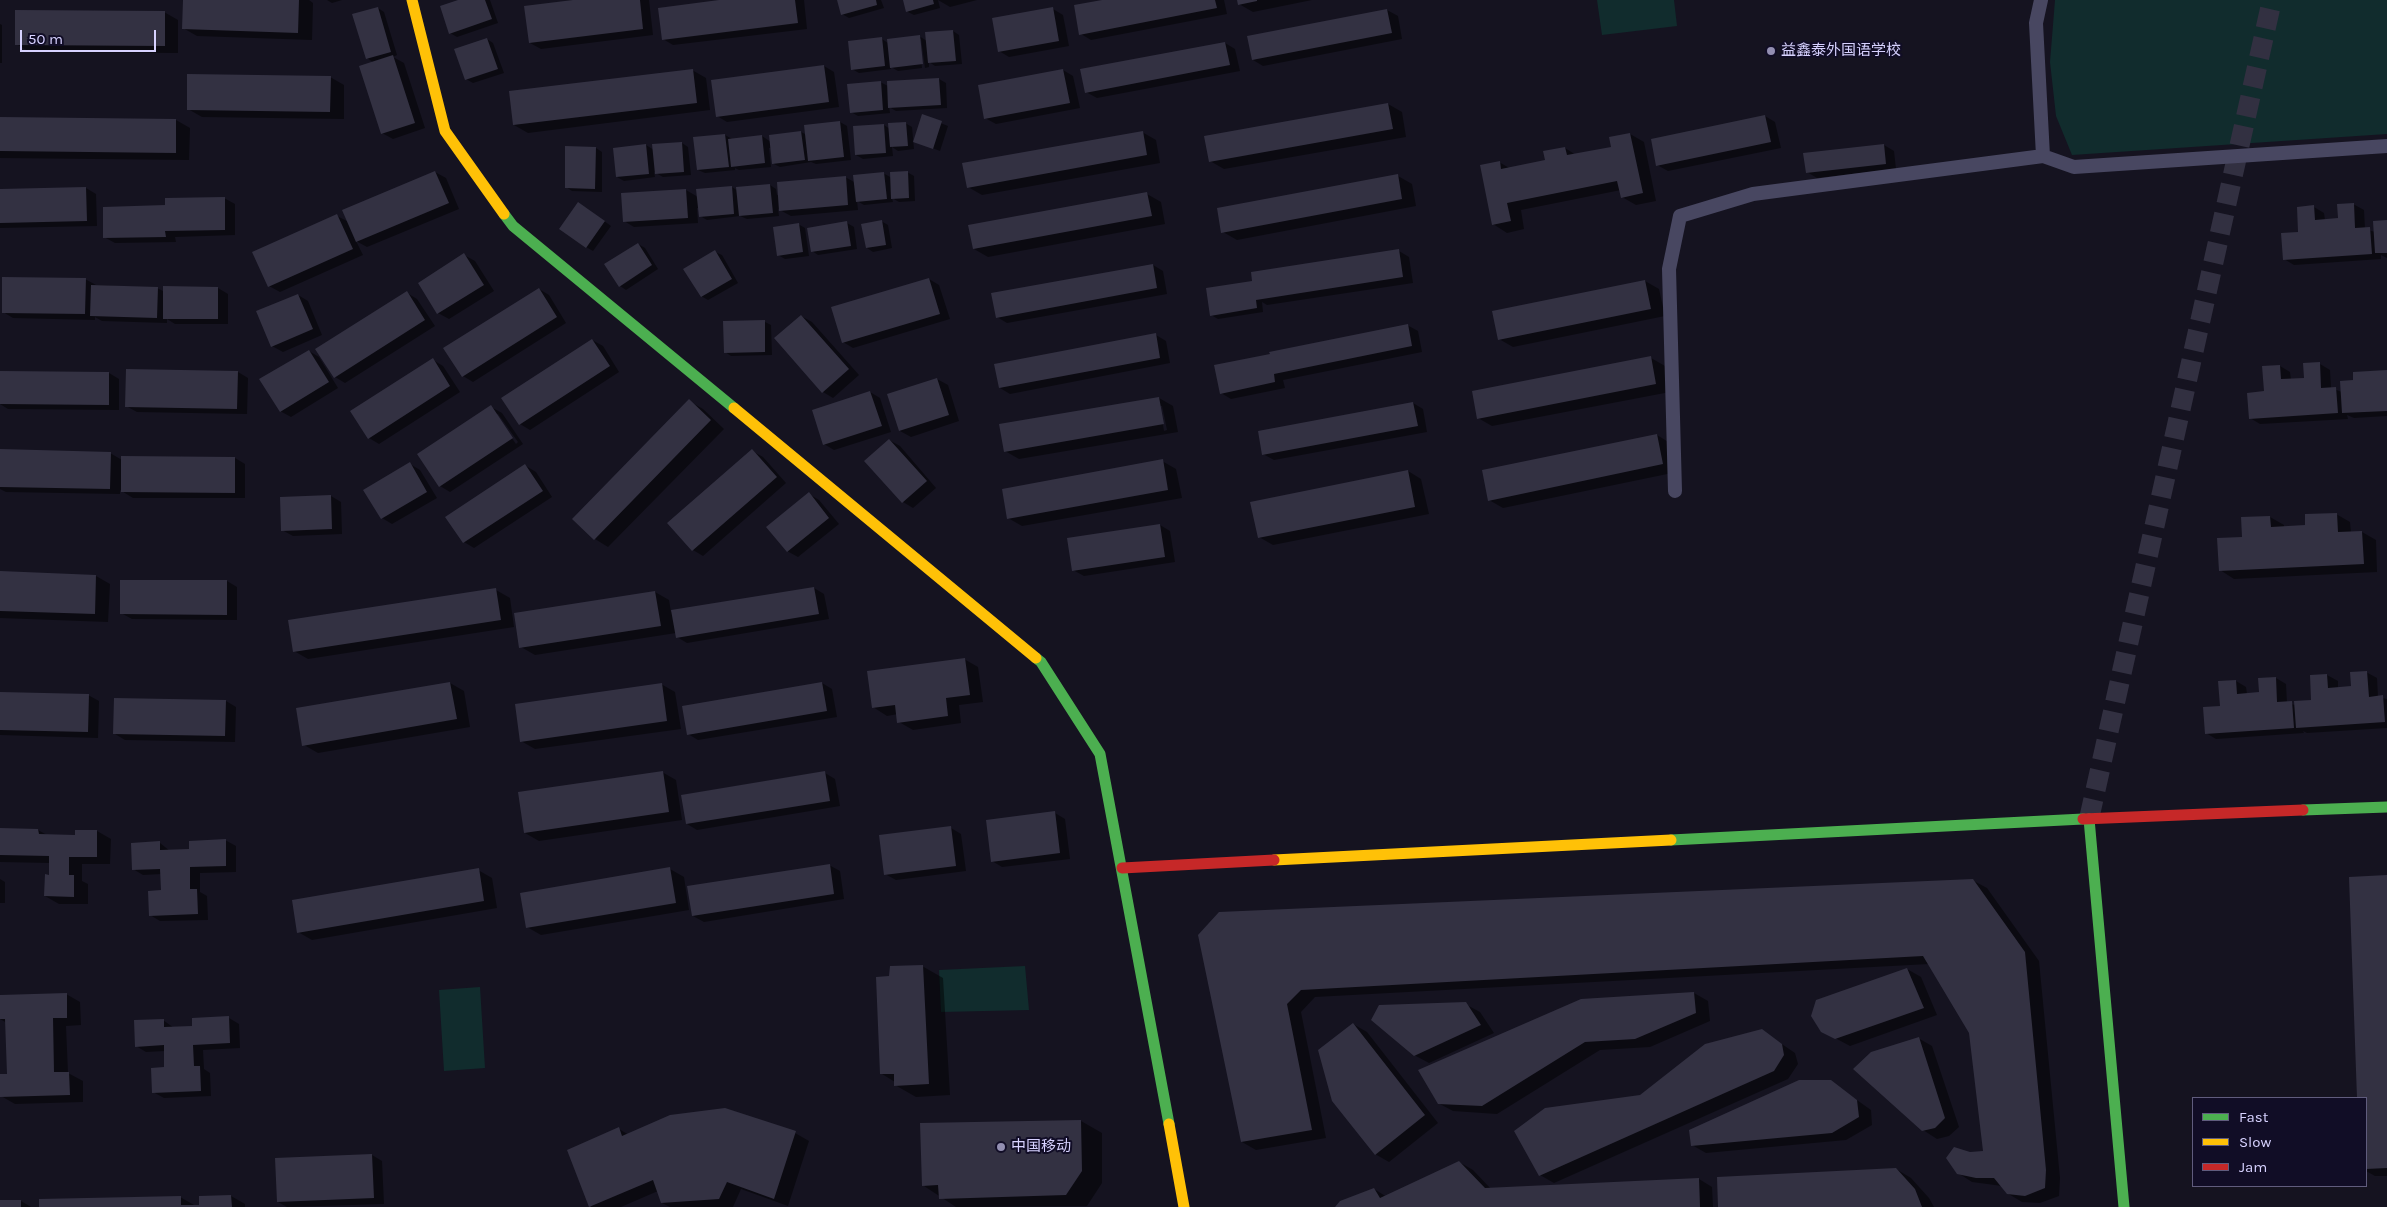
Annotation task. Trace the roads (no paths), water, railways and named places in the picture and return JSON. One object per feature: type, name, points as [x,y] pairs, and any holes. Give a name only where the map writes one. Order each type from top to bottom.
[{"type":"street","points":[[412,0],[445,131],[513,226],[1041,662],[1100,754],[1184,1207]]},
{"type":"street","points":[[2041,0],[2036,23],[2043,156]]},
{"type":"street","points":[[1675,491],[1669,269],[1680,216],[1753,194],[2043,156],[2074,167],[2387,146]]},
{"type":"street","points":[[1122,868],[2089,818],[2387,807]]},
{"type":"street","points":[[2089,818],[2124,1207]]},
{"type":"tunnel","points":[[2089,819],[2272,0]]},
{"type":"place","name":"益鑫泰外国语学校","points":[[1771,51]]},
{"type":"place","name":"中国移动","points":[[1001,1147]]}]
